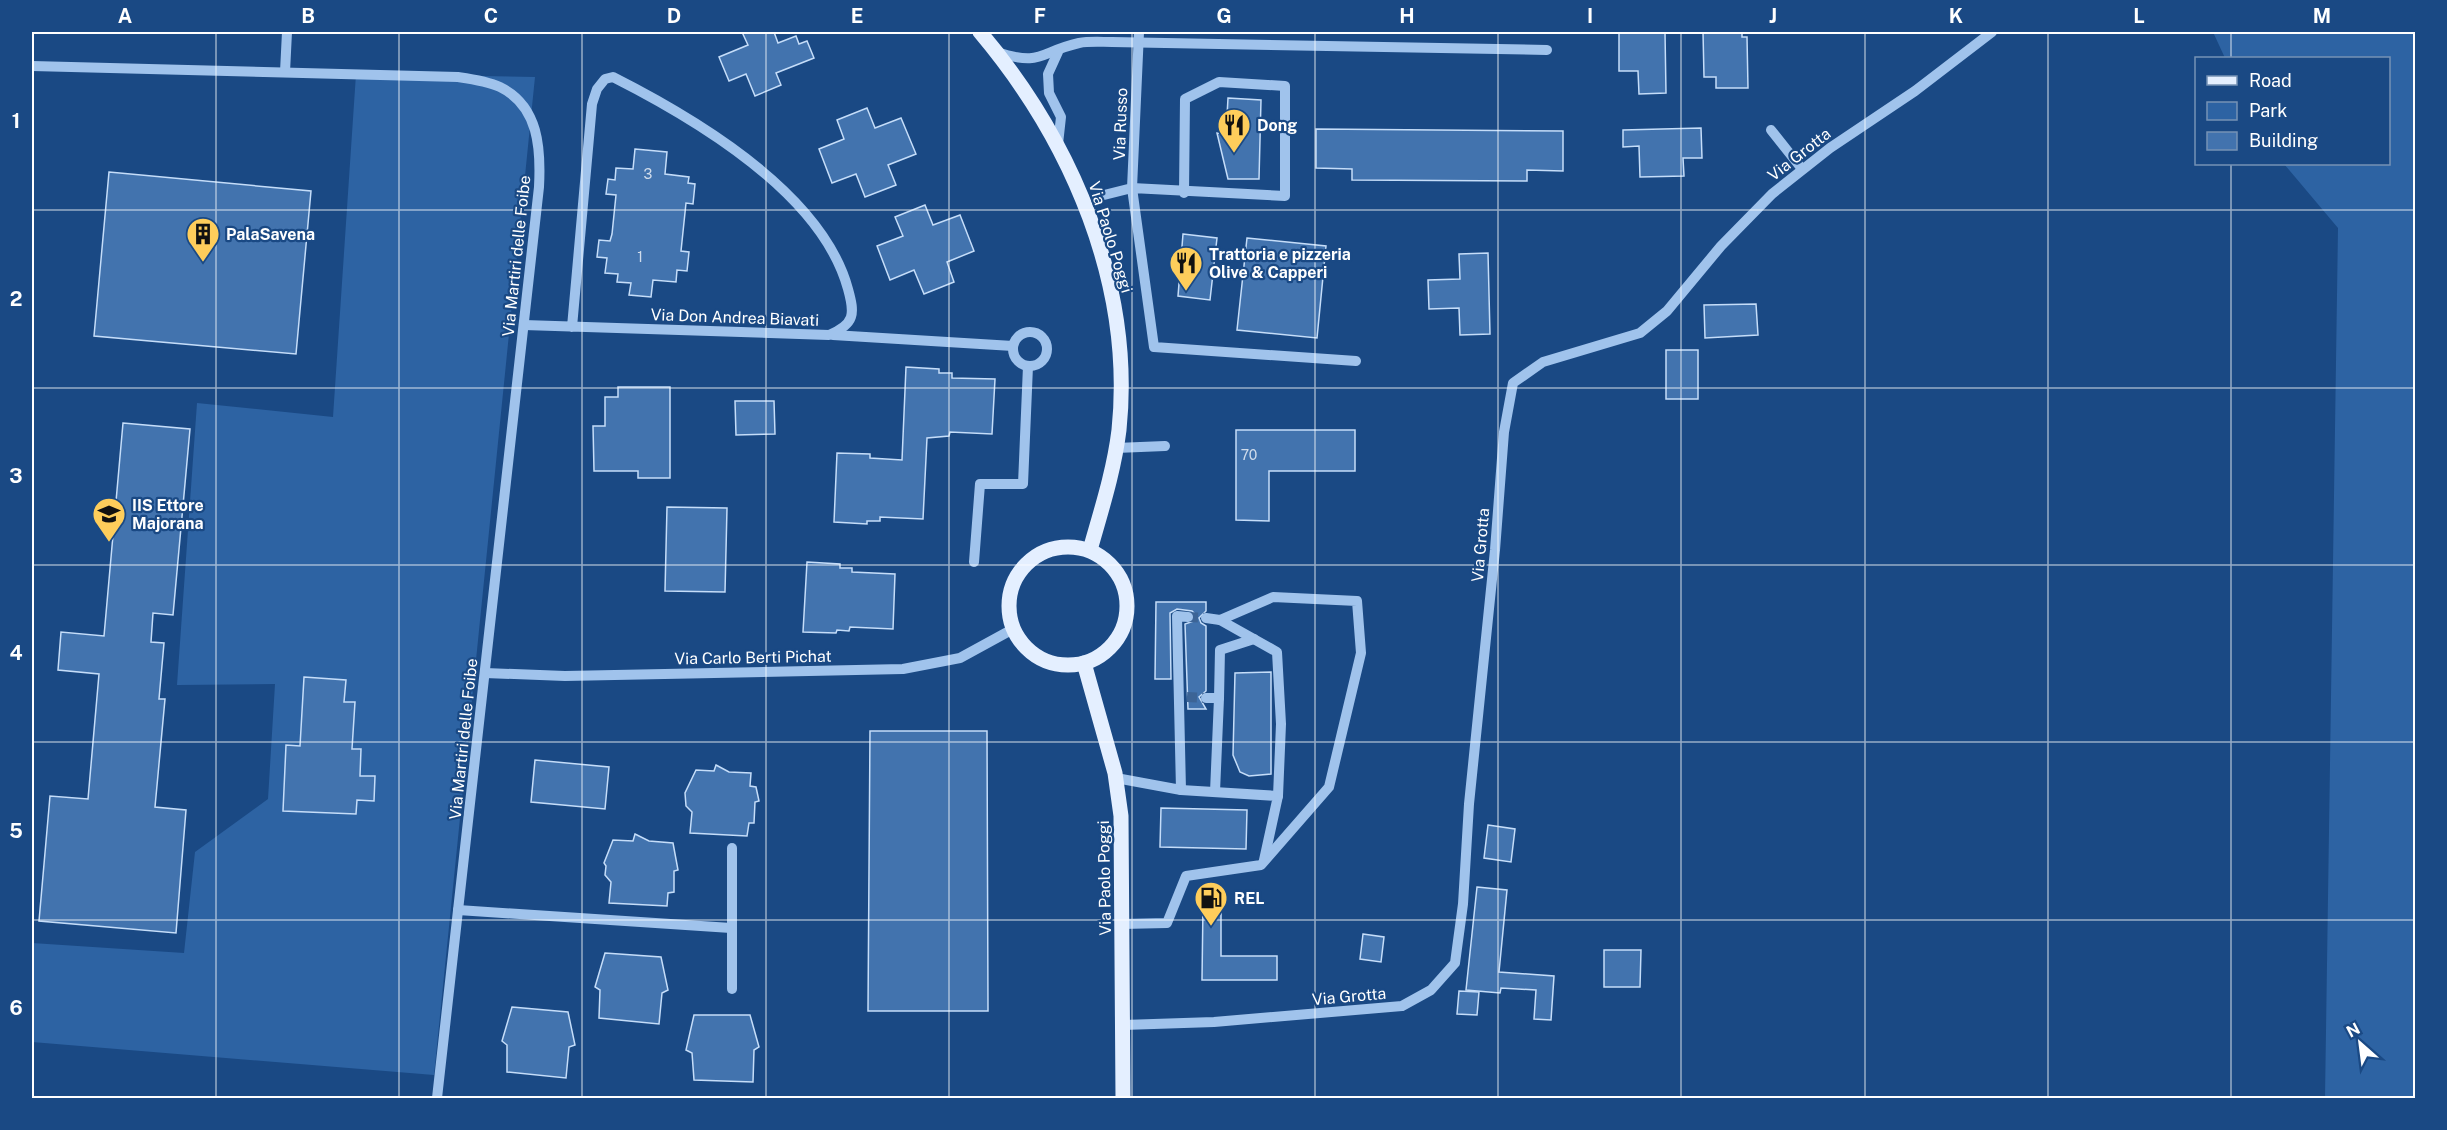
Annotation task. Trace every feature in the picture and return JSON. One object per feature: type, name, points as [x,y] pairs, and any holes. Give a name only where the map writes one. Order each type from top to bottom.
[{"type":"main road","name":"Via Paolo Poggi","points":[[980,32],[1023,88],[1058,144],[1089,216],[1114,308],[1120,391],[1116,448],[1090,550]]},
{"type":"main road","points":[[1071,546],[1090,550],[1113,566],[1120,577],[1125,589],[1127,609],[1123,629],[1116,640],[1096,658],[1084,663],[1055,664],[1042,659],[1020,641],[1013,629],[1008,609],[1011,590],[1019,572],[1033,557],[1051,548],[1071,546]]},
{"type":"main road","name":"Via Paolo Poggi","points":[[1084,663],[1116,778],[1121,816],[1123,1098]]},
{"type":"street","points":[[285,72],[287,32]]},
{"type":"street","name":"Via Grotta","points":[[1123,1025],[1214,1022],[1402,1006],[1431,990],[1455,963],[1463,904],[1469,804],[1496,550],[1504,432],[1513,383],[1544,362],[1640,333],[1667,311],[1720,246],[1772,194],[1830,148],[1915,91],[1992,32]]},
{"type":"street","points":[[997,52],[1020,60],[1040,58],[1080,43],[1139,37],[1547,50]]},
{"type":"street","name":"Via Russo","points":[[1139,37],[1132,188],[1154,347],[1356,361]]},
{"type":"street","points":[[1058,52],[1048,74],[1049,93],[1061,117],[1058,144]]},
{"type":"street","name":"Via Martiri delle Foibe","points":[[32,66],[458,77],[501,87],[525,109],[534,126],[540,153],[524,325],[437,1098]]},
{"type":"street","name":"Via Don Andrea Biavati","points":[[524,325],[572,327],[829,335],[845,328],[852,318],[851,299],[845,277],[818,230],[783,189],[741,153],[694,122],[613,77],[605,79],[601,84],[592,104],[572,327]]},
{"type":"street","points":[[1104,195],[1132,188],[1184,193],[1285,196],[1285,86],[1218,82],[1185,99],[1184,193]]},
{"type":"street","points":[[1771,130],[1802,170]]},
{"type":"street","points":[[1026,332],[1037,333],[1045,341],[1045,357],[1037,365],[1028,366],[1016,359],[1013,346],[1016,338],[1026,332]]},
{"type":"street","points":[[829,335],[1013,346]]},
{"type":"street","points":[[974,562],[980,484],[1023,484],[1028,366]]},
{"type":"street","points":[[1116,448],[1165,446]]},
{"type":"street","points":[[1122,924],[1167,923],[1186,876],[1263,863],[1329,787],[1362,653],[1357,601],[1273,597],[1220,620]]},
{"type":"street","points":[[1181,790],[1183,698],[1178,616],[1188,617]]},
{"type":"street","points":[[1206,618],[1220,620],[1277,652],[1281,724],[1278,796],[1263,863]]},
{"type":"street","name":"Via Carlo Berti Pichat","points":[[485,673],[565,676],[903,669],[960,658],[1013,629]]},
{"type":"street","points":[[1215,792],[1220,650],[1254,639]]},
{"type":"street","points":[[1206,698],[1219,698]]},
{"type":"street","points":[[1116,778],[1181,790],[1278,796]]},
{"type":"street","points":[[732,848],[732,989]]},
{"type":"street","points":[[458,910],[731,928]]},
{"type":"green space","points":[[2213,32],[2415,32],[2415,1098],[2325,1098],[2338,228],[2285,165],[2390,165],[2390,57],[2225,57]]},
{"type":"green space","points":[[356,74],[535,77],[434,1075],[32,1042],[32,943],[184,953],[195,852],[268,799],[275,684],[177,685],[197,403],[333,417]]},
{"type":"building","points":[[742,32],[774,32],[778,43],[796,36],[799,44],[807,41],[814,58],[776,73],[781,85],[755,96],[746,74],[729,81],[719,57],[748,45]]},
{"type":"building","points":[[1619,32],[1665,32],[1666,93],[1639,94],[1638,71],[1619,71]]},
{"type":"building","points":[[1703,32],[1742,32],[1742,37],[1747,37],[1748,88],[1716,88],[1716,77],[1704,77]]},
{"type":"building","points":[[1228,98],[1261,100],[1259,179],[1228,179],[1217,133],[1226,134]]},
{"type":"building","points":[[867,108],[875,128],[901,118],[916,154],[888,165],[896,185],[865,197],[856,174],[832,183],[819,149],[844,139],[837,120]]},
{"type":"building","points":[[1701,128],[1702,158],[1683,158],[1684,176],[1640,177],[1639,146],[1623,147],[1623,130]]},
{"type":"building","points":[[1316,129],[1563,131],[1563,171],[1527,170],[1527,181],[1352,180],[1352,169],[1316,168]]},
{"type":"building","points":[[635,149],[667,152],[665,174],[689,177],[688,183],[695,184],[693,204],[686,203],[681,251],[689,252],[687,271],[677,270],[676,282],[653,280],[651,297],[629,295],[631,283],[617,282],[618,274],[605,273],[607,258],[597,257],[599,240],[610,241],[612,234],[616,195],[606,194],[608,179],[615,180],[616,168],[633,169]]},
{"type":"building","name":"PalaSavena","points":[[109,172],[311,191],[296,354],[94,336]]},
{"type":"building","points":[[925,205],[933,225],[960,215],[974,251],[947,262],[954,282],[924,294],[914,270],[890,280],[877,246],[903,236],[895,217]]},
{"type":"building","points":[[1183,234],[1217,238],[1210,300],[1178,296]]},
{"type":"building","points":[[1247,238],[1326,246],[1317,338],[1237,330]]},
{"type":"building","points":[[1488,253],[1490,334],[1460,335],[1459,308],[1429,309],[1428,280],[1460,279],[1459,254]]},
{"type":"building","points":[[1756,304],[1758,335],[1705,338],[1704,305]]},
{"type":"building","points":[[1666,350],[1698,350],[1698,399],[1666,399]]},
{"type":"building","points":[[906,367],[939,369],[939,373],[952,373],[952,378],[995,379],[992,434],[950,432],[949,436],[927,438],[923,519],[880,517],[880,521],[867,521],[867,524],[834,522],[837,453],[870,454],[870,458],[902,460]]},
{"type":"building","points":[[618,387],[670,387],[670,478],[638,478],[638,471],[594,471],[593,426],[605,426],[605,397],[618,397]]},
{"type":"building","points":[[735,401],[774,401],[775,434],[736,435]]},
{"type":"building","points":[[123,423],[190,429],[173,615],[153,613],[151,642],[164,643],[159,699],[165,699],[155,807],[186,810],[176,933],[39,921],[50,796],[88,799],[99,674],[58,670],[61,632],[104,636]]},
{"type":"building","points":[[1236,430],[1355,430],[1355,471],[1269,471],[1269,521],[1236,520]]},
{"type":"building","points":[[667,507],[727,508],[725,592],[665,591]]},
{"type":"building","points":[[807,562],[840,564],[840,568],[852,568],[852,572],[895,574],[893,629],[850,627],[849,631],[837,630],[836,633],[803,632]]},
{"type":"building","points":[[1156,602],[1206,602],[1206,611],[1199,618],[1206,626],[1206,691],[1199,697],[1206,709],[1188,709],[1185,624],[1194,621],[1195,614],[1192,611],[1177,609],[1170,613],[1171,679],[1155,679]]},
{"type":"building","points":[[1271,672],[1271,774],[1249,776],[1240,772],[1233,755],[1235,673]]},
{"type":"building","points":[[304,677],[346,680],[344,702],[355,702],[352,749],[361,749],[360,776],[375,776],[374,801],[357,800],[356,814],[283,811],[286,745],[300,746]]},
{"type":"building","points":[[870,731],[987,731],[988,1011],[868,1011]]},
{"type":"building","points":[[535,760],[609,767],[605,809],[531,802]]},
{"type":"building","points":[[716,765],[729,772],[751,773],[750,786],[756,787],[759,801],[755,802],[754,823],[749,823],[747,836],[690,833],[692,812],[686,806],[685,793],[696,770],[714,771]]},
{"type":"building","points":[[1161,808],[1247,810],[1246,849],[1160,847]]},
{"type":"building","points":[[1488,825],[1515,829],[1511,862],[1484,858]]},
{"type":"building","points":[[635,834],[649,841],[673,843],[678,870],[674,871],[674,892],[668,893],[667,906],[609,903],[611,882],[605,875],[604,863],[613,840],[633,841]]},
{"type":"building","points":[[1477,887],[1507,890],[1499,972],[1554,976],[1551,1020],[1534,1019],[1536,990],[1501,988],[1500,993],[1466,990]]},
{"type":"building","points":[[1203,905],[1221,905],[1221,956],[1277,956],[1277,980],[1202,980]]},
{"type":"building","points":[[1363,934],[1384,937],[1381,962],[1360,959]]},
{"type":"building","points":[[1604,950],[1641,950],[1640,987],[1604,987]]},
{"type":"building","points":[[605,953],[661,957],[668,990],[662,993],[659,1024],[599,1018],[600,990],[595,987]]},
{"type":"building","points":[[1459,991],[1479,992],[1477,1015],[1457,1014]]},
{"type":"building","points":[[512,1007],[568,1012],[575,1045],[569,1047],[566,1078],[507,1072],[507,1045],[502,1041]]},
{"type":"building","points":[[694,1015],[750,1015],[759,1047],[754,1050],[753,1082],[694,1080],[692,1053],[686,1050]]},
{"type":"tunnel","points":[[1188,617],[1206,618]]},
{"type":"tunnel","points":[[1187,697],[1206,698]]},
{"type":"place","name":"Dong","points":[[1234,154]]},
{"type":"place","name":"PalaSavena","points":[[203,263]]},
{"type":"place","name":"Trattoria e pizzeria Olive & Capperi","points":[[1186,292]]},
{"type":"place","name":"IIS Ettore Majorana","points":[[109,543]]},
{"type":"place","name":"REL","points":[[1211,927]]}]
